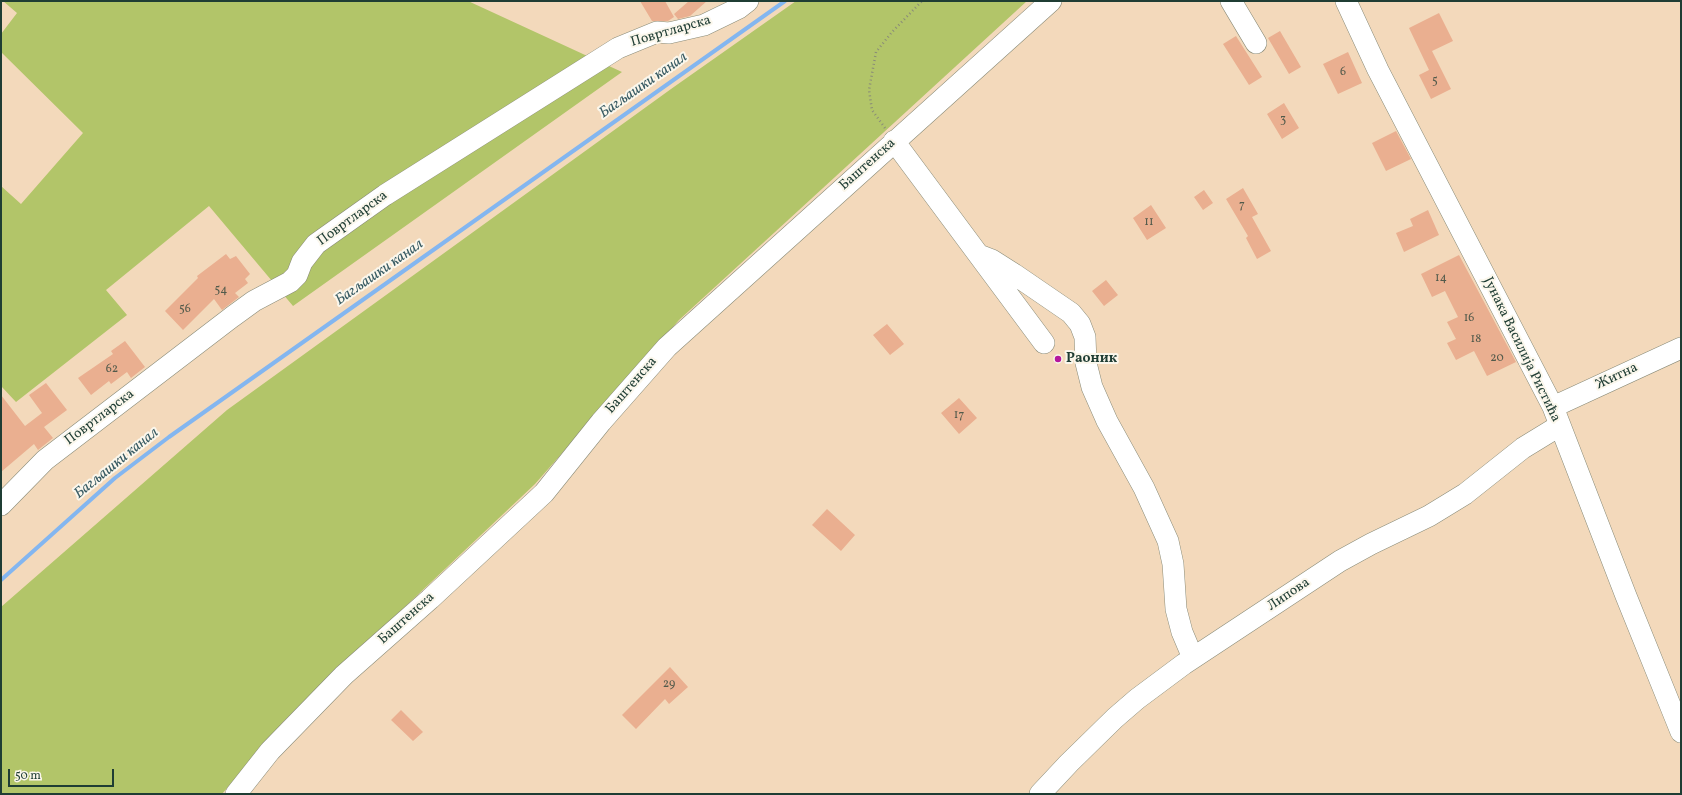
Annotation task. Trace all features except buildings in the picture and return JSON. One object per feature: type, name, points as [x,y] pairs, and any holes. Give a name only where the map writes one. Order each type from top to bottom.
[{"type":"street","name":"Повртларска","points":[[1,505],[51,455],[254,301],[290,282],[297,275],[302,262],[316,244],[385,195],[618,48],[656,32],[669,33],[704,25],[739,8],[748,1]]},
{"type":"street","name":"Баштенска","points":[[236,794],[270,751],[344,675],[430,599],[544,493],[601,422],[667,347],[894,141],[1052,1]]},
{"type":"street","points":[[1230,1],[1256,43]]},
{"type":"street","name":"Јунака Василија Ристића","points":[[1346,1],[1378,70],[1553,407],[1559,426],[1681,732]]},
{"type":"street","points":[[894,141],[1044,343]]},
{"type":"street","points":[[979,255],[992,260],[1071,313],[1080,324],[1085,337],[1086,363],[1092,387],[1107,421],[1144,488],[1168,541],[1173,564],[1176,609],[1182,632],[1193,658]]},
{"type":"street","name":"Житна","points":[[1553,407],[1681,348]]},
{"type":"street","name":"Липова","points":[[1040,794],[1068,763],[1115,718],[1160,681],[1340,561],[1429,516],[1465,494],[1523,448],[1559,426]]},
{"type":"path","points":[[894,141],[872,110],[869,90],[871,74],[876,52],[892,32],[922,1]]},
{"type":"green space","points":[[3,1],[468,1],[622,72],[293,306],[209,206],[106,290],[127,315],[16,402],[1,386],[1,186],[21,204],[83,133],[1,52],[1,34],[17,13]]},
{"type":"green space","points":[[796,1],[1027,1],[679,320],[535,484],[283,722],[222,794],[1,794],[1,607],[227,410],[671,89]]},
{"type":"waterway","name":"Багљашки канал","points":[[1,580],[115,478],[169,437],[785,1]]},
{"type":"place","name":"Раоник","points":[[1058,359]]}]
